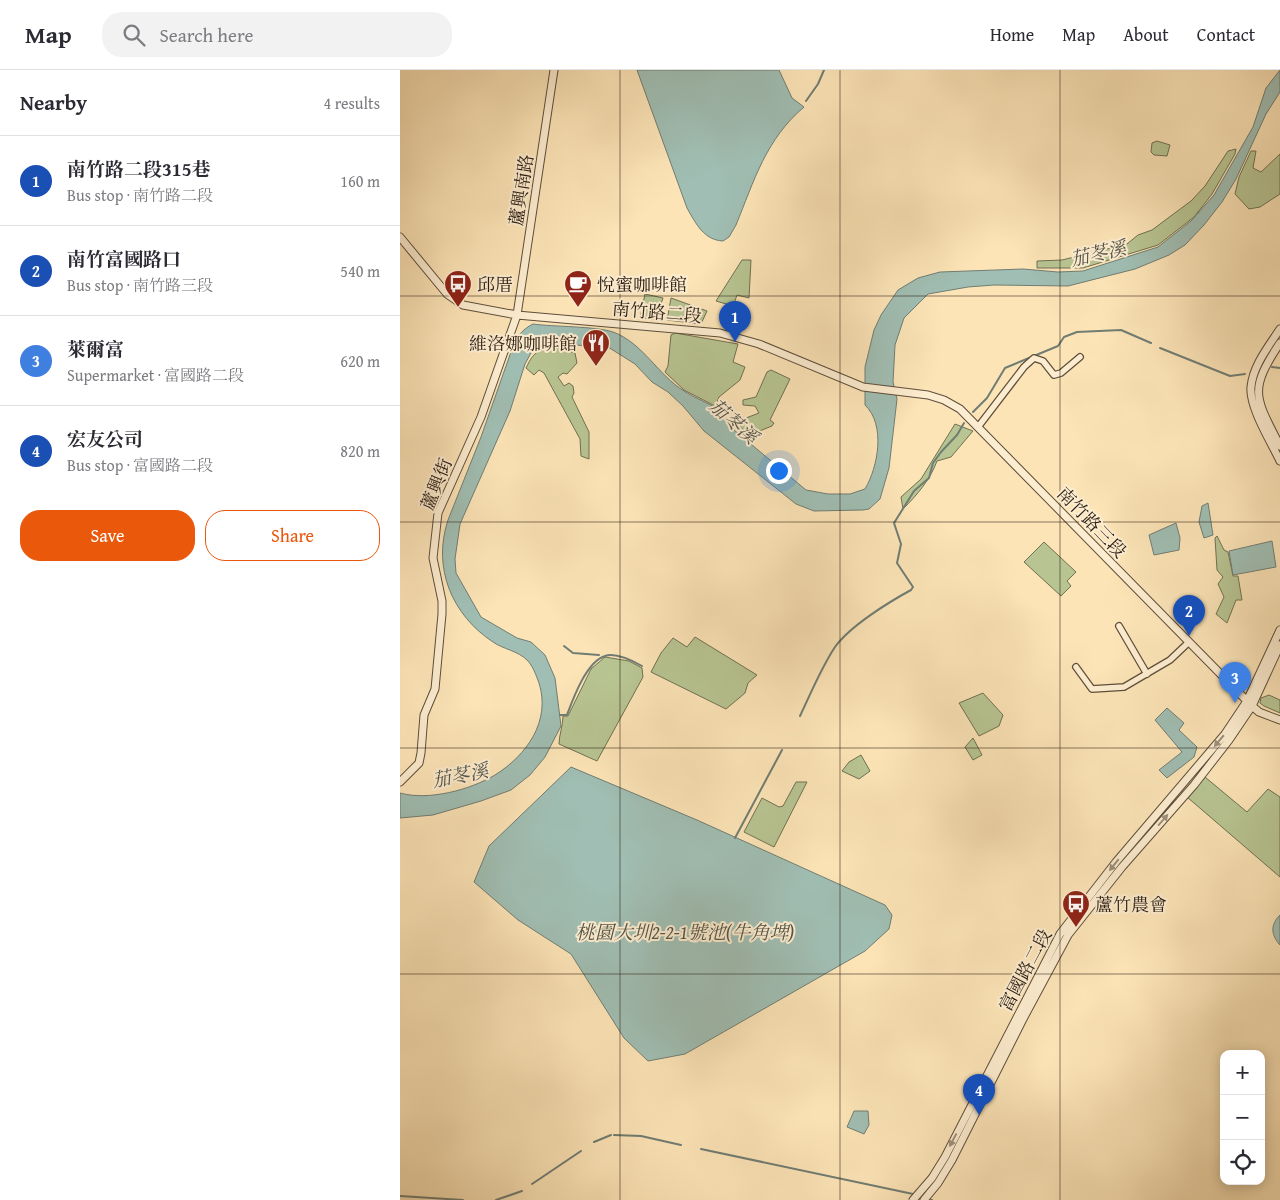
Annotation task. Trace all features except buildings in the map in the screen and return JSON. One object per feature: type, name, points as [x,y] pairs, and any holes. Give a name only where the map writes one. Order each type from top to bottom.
[{"type":"street","name":"蘆興南路","points":[[517,315],[554,70]]},
{"type":"street","name":"南竹路二段","points":[[400,237],[454,299],[475,308],[517,315],[720,333],[759,344],[863,387]]},
{"type":"street","name":"蘆興街","points":[[400,782],[418,763],[421,754],[424,715],[436,689],[442,614],[442,601],[433,558],[438,513],[482,417],[517,315]]},
{"type":"street","points":[[1280,329],[1259,362],[1250,387],[1252,401],[1280,461]]},
{"type":"street","points":[[1280,343],[1260,376],[1258,399],[1280,446]]},
{"type":"street","points":[[978,427],[1024,367],[1034,358],[1043,361],[1054,375],[1061,373],[1080,357]]},
{"type":"street","name":"南竹路三段","points":[[863,387],[928,395],[944,400],[960,409],[1249,703],[1259,712],[1280,720]]},
{"type":"street","points":[[1119,626],[1147,674]]},
{"type":"street","points":[[1249,703],[1280,630]]},
{"type":"street","points":[[1076,667],[1092,689],[1124,687],[1170,660],[1189,642]]},
{"type":"street","points":[[1249,703],[1280,645]]},
{"type":"street","name":"富國路二段","points":[[913,1200],[932,1178],[945,1157],[1065,927],[1249,703]]},
{"type":"street","name":"富國路二段","points":[[924,1200],[938,1184],[952,1160],[1022,1019],[1068,935],[1122,867],[1194,785],[1229,740],[1249,703]]},
{"type":"green space","points":[[1157,141],[1170,145],[1167,156],[1154,155],[1151,152],[1152,143]]},
{"type":"green space","points":[[1236,149],[1212,194],[1194,217],[1158,245],[1083,268],[1037,268],[1037,261],[1062,260],[1127,244],[1138,235],[1152,230],[1191,201],[1205,186],[1228,151]]},
{"type":"green space","points":[[1251,151],[1256,151],[1253,168],[1261,172],[1280,154],[1280,194],[1260,207],[1249,209],[1235,194],[1239,177]]},
{"type":"green space","points":[[742,260],[751,260],[749,298],[737,295],[733,306],[716,301]]},
{"type":"green space","points":[[645,294],[663,298],[656,319],[640,318]]},
{"type":"green space","points":[[671,298],[707,311],[701,324],[667,320]]},
{"type":"green space","points":[[675,333],[738,344],[733,362],[745,367],[740,380],[719,397],[715,406],[684,390],[665,372],[668,366],[671,335]]},
{"type":"green space","points":[[559,348],[575,353],[577,363],[567,374],[563,373],[558,377],[564,386],[569,383],[573,386],[574,393],[572,397],[589,432],[589,459],[581,456],[580,439],[544,373],[539,370],[534,375],[526,368],[532,357],[538,352]]},
{"type":"green space","points":[[771,370],[790,379],[770,420],[774,423],[772,426],[757,432],[750,427],[746,432],[733,421],[735,418],[746,418],[759,413],[755,406],[743,405],[743,400],[756,397],[767,372]]},
{"type":"green space","points":[[955,424],[973,431],[951,457],[937,461],[923,487],[903,509],[901,497],[921,479]]},
{"type":"green space","points":[[1217,536],[1224,550],[1228,552],[1233,576],[1238,576],[1242,600],[1236,600],[1227,623],[1216,614],[1224,597],[1218,584],[1223,577],[1217,570],[1215,538]]},
{"type":"green space","points":[[1044,542],[1076,572],[1067,581],[1071,586],[1061,596],[1024,562]]},
{"type":"green space","points":[[695,637],[757,675],[748,683],[745,693],[726,709],[651,672],[661,653],[673,638],[687,647]]},
{"type":"green space","points":[[605,657],[629,661],[642,668],[643,677],[597,761],[559,744],[559,741],[563,716],[568,716],[591,669]]},
{"type":"green space","points":[[983,693],[1003,715],[999,726],[979,736],[959,703]]},
{"type":"green space","points":[[1269,695],[1280,700],[1280,713],[1260,703],[1261,698]]},
{"type":"green space","points":[[973,738],[982,755],[973,760],[965,747]]},
{"type":"green space","points":[[861,755],[870,771],[859,779],[842,771],[849,762]]},
{"type":"green space","points":[[1205,777],[1247,812],[1268,789],[1280,797],[1280,877],[1187,797]]},
{"type":"green space","points":[[796,782],[807,782],[774,847],[744,832],[762,798],[779,807],[783,806]]},
{"type":"water","points":[[637,70],[779,70],[792,98],[804,107],[791,119],[771,147],[755,177],[736,225],[729,237],[723,241],[711,238],[701,230],[687,208]]},
{"type":"water","points":[[1280,70],[1280,92],[1266,114],[1236,179],[1222,202],[1185,245],[1169,255],[1135,269],[1068,286],[994,285],[968,287],[928,294],[904,318],[895,345],[893,382],[897,399],[889,468],[880,499],[869,509],[814,511],[796,504],[704,431],[683,406],[668,392],[652,382],[635,364],[608,347],[558,344],[538,348],[531,353],[525,364],[510,411],[460,524],[455,559],[456,573],[481,617],[517,638],[531,642],[545,655],[555,678],[561,726],[545,757],[530,775],[511,790],[433,815],[400,818],[400,793],[423,796],[436,795],[449,793],[485,780],[507,767],[517,758],[534,736],[539,724],[542,711],[542,697],[533,668],[523,657],[493,642],[466,618],[449,589],[444,573],[443,556],[448,520],[481,437],[512,349],[522,331],[533,324],[605,330],[624,337],[642,351],[666,377],[684,391],[719,410],[730,422],[734,430],[806,490],[828,494],[850,494],[865,489],[870,480],[876,458],[878,435],[872,413],[865,405],[865,367],[874,330],[881,315],[898,290],[918,278],[940,272],[1023,269],[1058,272],[1083,271],[1158,247],[1191,221],[1214,195],[1253,127],[1266,88]]},
{"type":"water","points":[[1208,503],[1213,535],[1204,538],[1199,522],[1202,506]]},
{"type":"water","points":[[1176,523],[1180,538],[1179,550],[1154,555],[1149,535]]},
{"type":"water","points":[[1272,541],[1276,567],[1233,575],[1229,551]]},
{"type":"water","points":[[1167,708],[1184,723],[1179,730],[1197,747],[1194,757],[1167,778],[1159,770],[1182,752],[1155,720]]},
{"type":"water","name":"桃園大圳2-2-1號池(牛角埤)","points":[[571,767],[697,820],[885,905],[892,915],[889,929],[865,951],[685,1054],[648,1061],[624,1038],[571,954],[518,920],[474,882],[489,846]]},
{"type":"water","points":[[1280,915],[1280,945],[1273,934],[1273,926]]},
{"type":"water","points":[[854,1111],[868,1111],[869,1125],[864,1134],[847,1127]]},
{"type":"waterway","points":[[806,101],[818,84],[824,70]]},
{"type":"waterway","points":[[973,412],[987,398],[1005,368],[1058,346],[1064,337],[1077,332],[1121,330],[1151,343]]},
{"type":"waterway","points":[[1160,348],[1230,376],[1245,374]]},
{"type":"waterway","points":[[1272,367],[1280,368]]},
{"type":"waterway","points":[[800,716],[825,663],[842,639],[870,615],[913,587],[897,563],[901,544],[894,523],[914,491],[929,478],[933,463],[957,435],[964,423]]},
{"type":"waterway","points":[[564,646],[573,653],[599,655]]},
{"type":"waterway","points":[[560,715],[567,715],[586,673],[598,660],[605,656],[614,655],[642,666]]},
{"type":"waterway","points":[[735,838],[782,750]]},
{"type":"waterway","points":[[594,1142],[611,1135]]},
{"type":"waterway","points":[[614,1135],[641,1136],[681,1145]]},
{"type":"waterway","points":[[701,1149],[913,1194]]},
{"type":"waterway","points":[[532,1184],[581,1151]]},
{"type":"waterway","points":[[496,1200],[522,1191]]},
{"type":"waterway","points":[[400,1196],[463,1200]]},
{"type":"place","name":"邱厝","points":[[458,308]]},
{"type":"place","name":"悅蜜咖啡館","points":[[578,308]]},
{"type":"place","name":"南竹路二段315巷","points":[[735,342]]},
{"type":"place","name":"維洛娜咖啡館","points":[[596,367]]},
{"type":"place","name":"南竹富國路口","points":[[1189,636]]},
{"type":"place","name":"萊爾富","points":[[1235,703]]},
{"type":"place","name":"蘆竹農會","points":[[1076,928]]},
{"type":"place","name":"宏友公司","points":[[979,1115]]},
{"type":"water label","name":"茄苳溪","points":[[1098,253]]},
{"type":"water label","name":"茄苳溪","points":[[734,421]]},
{"type":"water label","name":"茄苳溪","points":[[460,775]]}]
